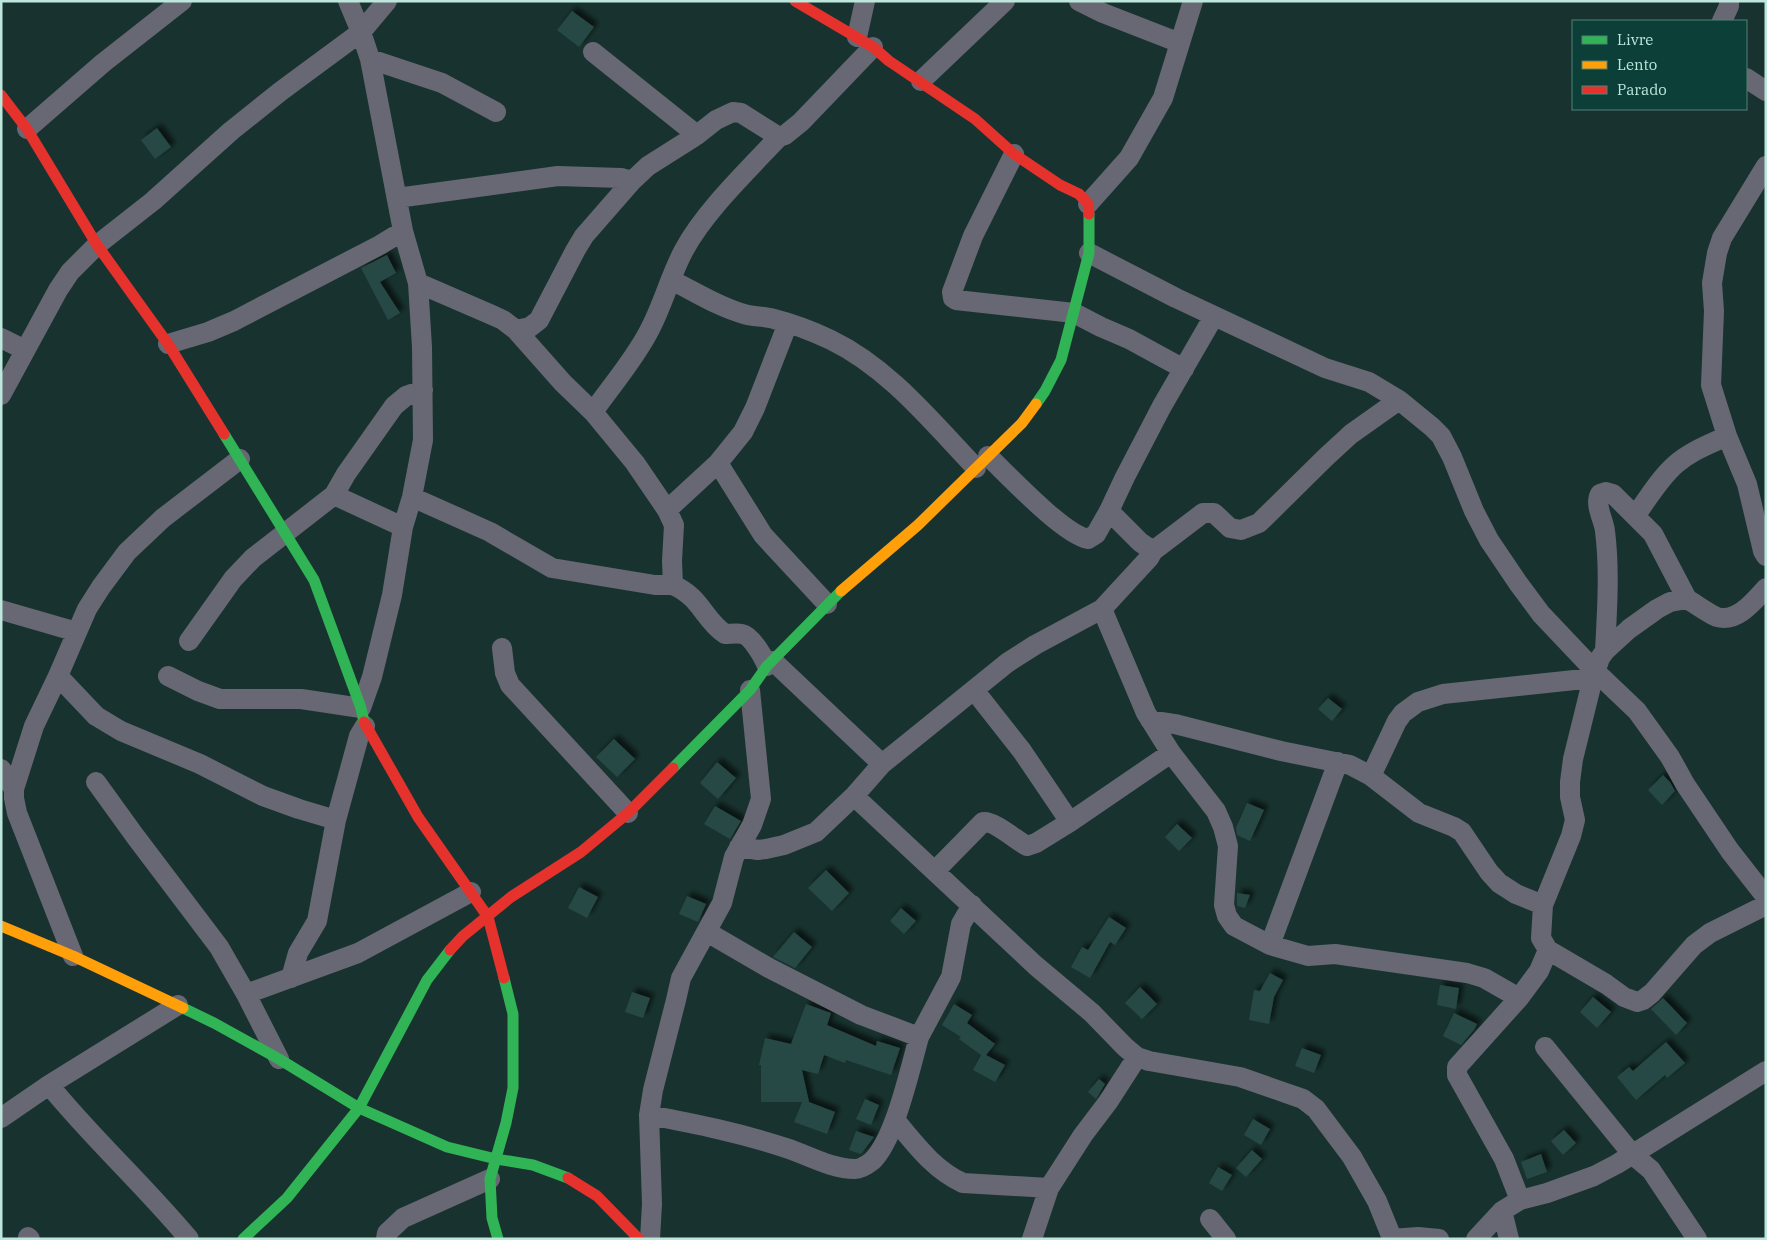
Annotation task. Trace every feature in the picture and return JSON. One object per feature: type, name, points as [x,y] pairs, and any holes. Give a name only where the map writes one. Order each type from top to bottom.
[{"type":"street","points":[[27,130],[103,63],[182,1]]},
{"type":"street","points":[[291,978],[298,953],[317,921],[336,820],[359,736],[392,595],[403,527],[412,497],[423,440],[422,347],[418,283],[403,231],[370,59],[348,1]]},
{"type":"street","points":[[1,395],[58,290],[70,272],[97,245],[153,201],[230,131],[361,32],[387,1]]},
{"type":"street","points":[[243,1239],[287,1198],[359,1108],[427,980],[463,936],[511,897],[582,852],[628,813],[750,690],[770,664],[827,604],[918,525],[1022,423],[1045,390],[1061,360],[1089,253],[1090,220],[1088,204],[1080,194],[1060,185],[1014,154],[975,119],[865,42],[794,1]]},
{"type":"street","points":[[593,412],[639,349],[650,330],[684,250],[703,223],[737,182],[779,137],[785,135],[801,122],[865,42],[865,1]]},
{"type":"street","points":[[921,81],[1005,1]]},
{"type":"street","points":[[1079,1],[1103,13],[1180,43]]},
{"type":"street","points":[[1088,204],[1129,158],[1163,98],[1193,1]]},
{"type":"street","points":[[1722,20],[1729,6],[1729,1]]},
{"type":"street","points":[[592,52],[697,134]]},
{"type":"street","points":[[370,59],[442,83],[496,112]]},
{"type":"street","points":[[1747,79],[1766,91]]},
{"type":"street","points":[[1,95],[27,130],[97,245],[168,344],[314,580],[363,717],[418,817],[488,916],[513,1014],[514,1043],[513,1088],[490,1179],[492,1218],[498,1239]]},
{"type":"street","points":[[516,330],[530,327],[539,320],[584,236],[632,181],[648,166],[716,120],[733,112],[741,113],[779,137]]},
{"type":"street","points":[[1014,154],[974,236],[952,292],[953,298],[956,300],[1074,313],[1101,328],[1129,339],[1184,369]]},
{"type":"street","points":[[1766,166],[1722,238],[1717,253],[1712,283],[1714,320],[1712,385],[1727,436],[1747,484],[1763,551],[1766,556]]},
{"type":"street","points":[[397,198],[558,176],[621,178],[632,181]]},
{"type":"street","points":[[168,344],[234,322],[403,231]]},
{"type":"street","points":[[1089,253],[1214,316],[1324,368],[1369,382],[1399,400],[1432,427],[1441,436],[1452,457],[1474,511],[1489,540],[1541,614],[1594,675],[1637,712],[1670,757],[1685,784],[1730,851],[1766,897]]},
{"type":"street","points":[[671,280],[729,309],[802,327],[833,341],[867,361],[888,377],[982,462],[1081,537],[1088,539],[1096,534],[1109,511],[1125,477],[1214,316]]},
{"type":"street","points":[[418,283],[503,320],[516,330],[563,383],[593,412],[635,463],[667,510],[674,525],[672,552],[673,585]]},
{"type":"street","points":[[667,510],[718,464],[743,432],[755,408],[788,323]]},
{"type":"street","points":[[1,338],[25,350]]},
{"type":"street","points":[[189,641],[233,579],[253,558],[334,495],[346,474],[394,406],[406,396],[423,390]]},
{"type":"street","points":[[740,847],[758,850],[766,849],[816,832],[854,796],[882,764],[1007,663],[1035,645],[1102,609],[1145,563],[1153,551],[1203,513],[1214,512],[1230,528],[1241,530],[1259,523],[1352,434],[1399,400]]},
{"type":"street","points":[[1636,515],[1659,482],[1677,463],[1700,448],[1727,436]]},
{"type":"street","points":[[73,956],[18,813],[14,798],[14,789],[34,726],[87,609],[127,552],[163,518],[240,459]]},
{"type":"street","points":[[718,464],[763,535],[827,604]]},
{"type":"street","points":[[1605,651],[1608,564],[1605,528],[1598,504],[1600,494],[1606,492],[1613,494],[1636,515],[1653,534],[1687,599],[1717,617],[1730,617],[1739,613],[1766,588]]},
{"type":"street","points":[[334,495],[403,527]]},
{"type":"street","points":[[412,497],[490,532],[552,568],[655,585],[673,585],[685,590],[693,596],[714,624],[725,634],[742,634],[747,636],[770,664],[882,764]]},
{"type":"street","points":[[1109,511],[1140,542],[1153,551]]},
{"type":"street","points":[[1687,599],[1670,602],[1657,609],[1630,629],[1605,651],[1600,658],[1573,759],[1570,797],[1575,820],[1571,836],[1543,905],[1541,938],[1548,950],[1606,984],[1624,997],[1636,1002],[1643,1000],[1652,993],[1694,945],[1710,933],[1766,905]]},
{"type":"street","points":[[1102,609],[1150,720],[1171,753],[1216,811],[1223,827],[1228,846],[1224,904],[1227,916],[1234,926],[1270,945],[1308,956],[1334,954],[1467,973],[1484,978],[1518,998]]},
{"type":"street","points":[[1,610],[76,632]]},
{"type":"street","points":[[502,648],[505,673],[510,685],[628,813]]},
{"type":"street","points":[[1371,776],[1397,721],[1403,713],[1418,702],[1443,694],[1594,675]]},
{"type":"street","points":[[58,676],[96,716],[121,731],[200,764],[263,796],[336,820]]},
{"type":"street","points":[[168,676],[198,691],[220,699],[301,699],[363,717]]},
{"type":"street","points":[[650,1239],[652,1204],[649,1115],[653,1090],[681,978],[722,903],[729,872],[752,825],[761,799],[750,690]]},
{"type":"street","points":[[974,690],[1022,752],[1070,822]]},
{"type":"street","points":[[1150,720],[1175,724],[1282,752],[1350,765],[1371,776],[1419,813],[1462,832],[1489,872],[1499,883],[1516,894],[1543,905]]},
{"type":"street","points":[[935,871],[983,822],[992,822],[1008,835],[1027,846],[1036,843],[1171,753]]},
{"type":"street","points":[[1270,945],[1338,762]]},
{"type":"street","points":[[1,770],[14,789]]},
{"type":"street","points":[[96,782],[219,947],[246,994],[279,1059]]},
{"type":"street","points":[[854,796],[1036,966],[1092,1013],[1137,1057],[1149,1061],[1240,1077],[1303,1099],[1316,1110],[1352,1157],[1377,1201],[1391,1239],[1418,1237],[1439,1239]]},
{"type":"street","points":[[246,994],[358,953],[471,892]]},
{"type":"street","points":[[649,1115],[710,1126],[786,1148],[837,1166],[857,1169],[863,1167],[872,1161],[881,1150],[895,1120],[919,1037],[951,977],[962,924],[972,905]]},
{"type":"street","points":[[1,926],[73,956],[178,1005],[279,1059],[359,1108],[447,1147],[496,1159],[533,1165],[563,1175],[597,1196],[639,1239]]},
{"type":"street","points":[[707,932],[769,968],[853,1010],[919,1037]]},
{"type":"street","points":[[1520,1200],[1504,1159],[1461,1083],[1457,1067],[1540,971],[1548,950]]},
{"type":"street","points":[[1,1118],[49,1085],[178,1005]]},
{"type":"street","points":[[1545,1047],[1632,1154],[1651,1170],[1697,1239]]},
{"type":"street","points":[[1032,1239],[1049,1188],[1137,1057]]},
{"type":"street","points":[[1476,1239],[1502,1211],[1520,1200],[1547,1193],[1594,1176],[1617,1164],[1766,1071]]},
{"type":"street","points":[[49,1085],[77,1120],[132,1176],[189,1239]]},
{"type":"street","points":[[895,1120],[926,1157],[951,1178],[963,1183],[1049,1188]]},
{"type":"street","points":[[386,1239],[387,1233],[404,1218],[490,1179]]},
{"type":"street","points":[[1502,1211],[1509,1239]]},
{"type":"street","points":[[1210,1219],[1226,1239]]},
{"type":"building","points":[[572,11],[594,27],[579,47],[557,30]]},
{"type":"building","points":[[157,128],[171,147],[155,159],[141,140]]},
{"type":"building","points":[[387,255],[396,273],[380,282],[400,313],[388,320],[361,268]]},
{"type":"building","points":[[1328,698],[1342,709],[1332,721],[1318,709]]},
{"type":"building","points":[[614,739],[635,759],[617,777],[596,757]]},
{"type":"building","points":[[717,762],[736,778],[718,799],[700,783]]},
{"type":"building","points":[[1663,775],[1675,791],[1662,805],[1648,790]]},
{"type":"building","points":[[1247,803],[1264,810],[1250,841],[1237,835],[1236,828]]},
{"type":"building","points":[[715,806],[741,821],[730,839],[704,824]]},
{"type":"building","points":[[1177,824],[1192,838],[1179,851],[1165,837]]},
{"type":"building","points":[[826,870],[849,893],[832,911],[808,888]]},
{"type":"building","points":[[579,887],[598,897],[587,918],[568,908]]},
{"type":"building","points":[[1237,893],[1250,895],[1245,908],[1237,906]]},
{"type":"building","points":[[687,896],[706,904],[698,922],[679,914]]},
{"type":"building","points":[[901,908],[916,921],[904,934],[890,921]]},
{"type":"building","points":[[1109,917],[1126,928],[1115,945],[1110,942],[1090,978],[1071,967],[1082,947],[1088,950]]},
{"type":"building","points":[[794,932],[812,947],[795,968],[773,957]]},
{"type":"building","points":[[1270,973],[1283,980],[1274,997],[1269,1024],[1249,1020],[1254,990],[1260,991]]},
{"type":"building","points":[[1440,985],[1459,988],[1456,1009],[1437,1005]]},
{"type":"building","points":[[1140,987],[1157,1004],[1142,1019],[1125,1003]]},
{"type":"building","points":[[632,992],[650,998],[643,1018],[625,1012]]},
{"type":"building","points":[[1593,997],[1611,1012],[1597,1028],[1580,1012]]},
{"type":"building","points":[[1663,998],[1687,1023],[1676,1035],[1651,1009]]},
{"type":"building","points":[[806,1004],[831,1013],[827,1025],[876,1046],[877,1041],[900,1048],[891,1075],[846,1060],[845,1063],[824,1055],[818,1074],[802,1070],[809,1102],[835,1112],[827,1134],[794,1122],[802,1102],[761,1102],[761,1065],[759,1065],[765,1038],[791,1044]]},
{"type":"building","points":[[954,1004],[972,1015],[967,1023],[995,1044],[986,1055],[1005,1065],[995,1082],[973,1070],[981,1055],[959,1039],[961,1037],[942,1025]]},
{"type":"building","points":[[1454,1013],[1477,1024],[1461,1045],[1443,1036]]},
{"type":"building","points":[[1666,1042],[1685,1063],[1667,1078],[1665,1075],[1636,1100],[1617,1077],[1629,1067],[1633,1071]]},
{"type":"building","points":[[1302,1048],[1321,1055],[1314,1073],[1295,1066]]},
{"type":"building","points":[[1099,1079],[1105,1084],[1096,1099],[1088,1092]]},
{"type":"building","points":[[865,1099],[879,1105],[871,1125],[856,1119]]},
{"type":"building","points":[[1253,1119],[1270,1129],[1261,1145],[1244,1135]]},
{"type":"building","points":[[1564,1130],[1576,1143],[1563,1155],[1551,1141]]},
{"type":"building","points":[[856,1131],[874,1137],[861,1154],[849,1150]]},
{"type":"building","points":[[1252,1150],[1262,1159],[1246,1177],[1236,1168]]},
{"type":"building","points":[[1541,1154],[1547,1172],[1527,1179],[1521,1162]]},
{"type":"building","points":[[1218,1167],[1232,1175],[1222,1191],[1209,1183]]},
{"type":"traffic: fast","points":[[1036,404],[1061,360],[1089,253],[1089,214]]},
{"type":"traffic: fast","points":[[224,434],[314,580],[361,708],[364,722]]},
{"type":"traffic: fast","points":[[673,768],[750,690],[767,666],[841,591]]},
{"type":"traffic: fast","points":[[243,1239],[287,1198],[359,1108],[427,980],[450,950]]},
{"type":"traffic: fast","points":[[498,1239],[492,1218],[490,1179],[506,1123],[513,1088],[513,1014],[504,978]]},
{"type":"traffic: fast","points":[[183,1008],[279,1059],[359,1108],[447,1147],[496,1159],[533,1165],[568,1178]]},
{"type":"traffic: slow","points":[[841,591],[918,525],[1022,423],[1036,404]]},
{"type":"traffic: slow","points":[[1,926],[73,956],[183,1008]]},
{"type":"traffic: jam","points":[[795,1],[873,47],[889,61],[975,119],[1014,154],[1060,185],[1079,194],[1088,204],[1089,214]]},
{"type":"traffic: jam","points":[[1,95],[27,129],[97,245],[168,344],[224,434]]},
{"type":"traffic: jam","points":[[364,722],[418,817],[488,917],[504,978]]},
{"type":"traffic: jam","points":[[450,950],[463,936],[511,897],[581,852],[628,813],[673,768]]},
{"type":"traffic: jam","points":[[568,1178],[597,1196],[639,1239]]}]
